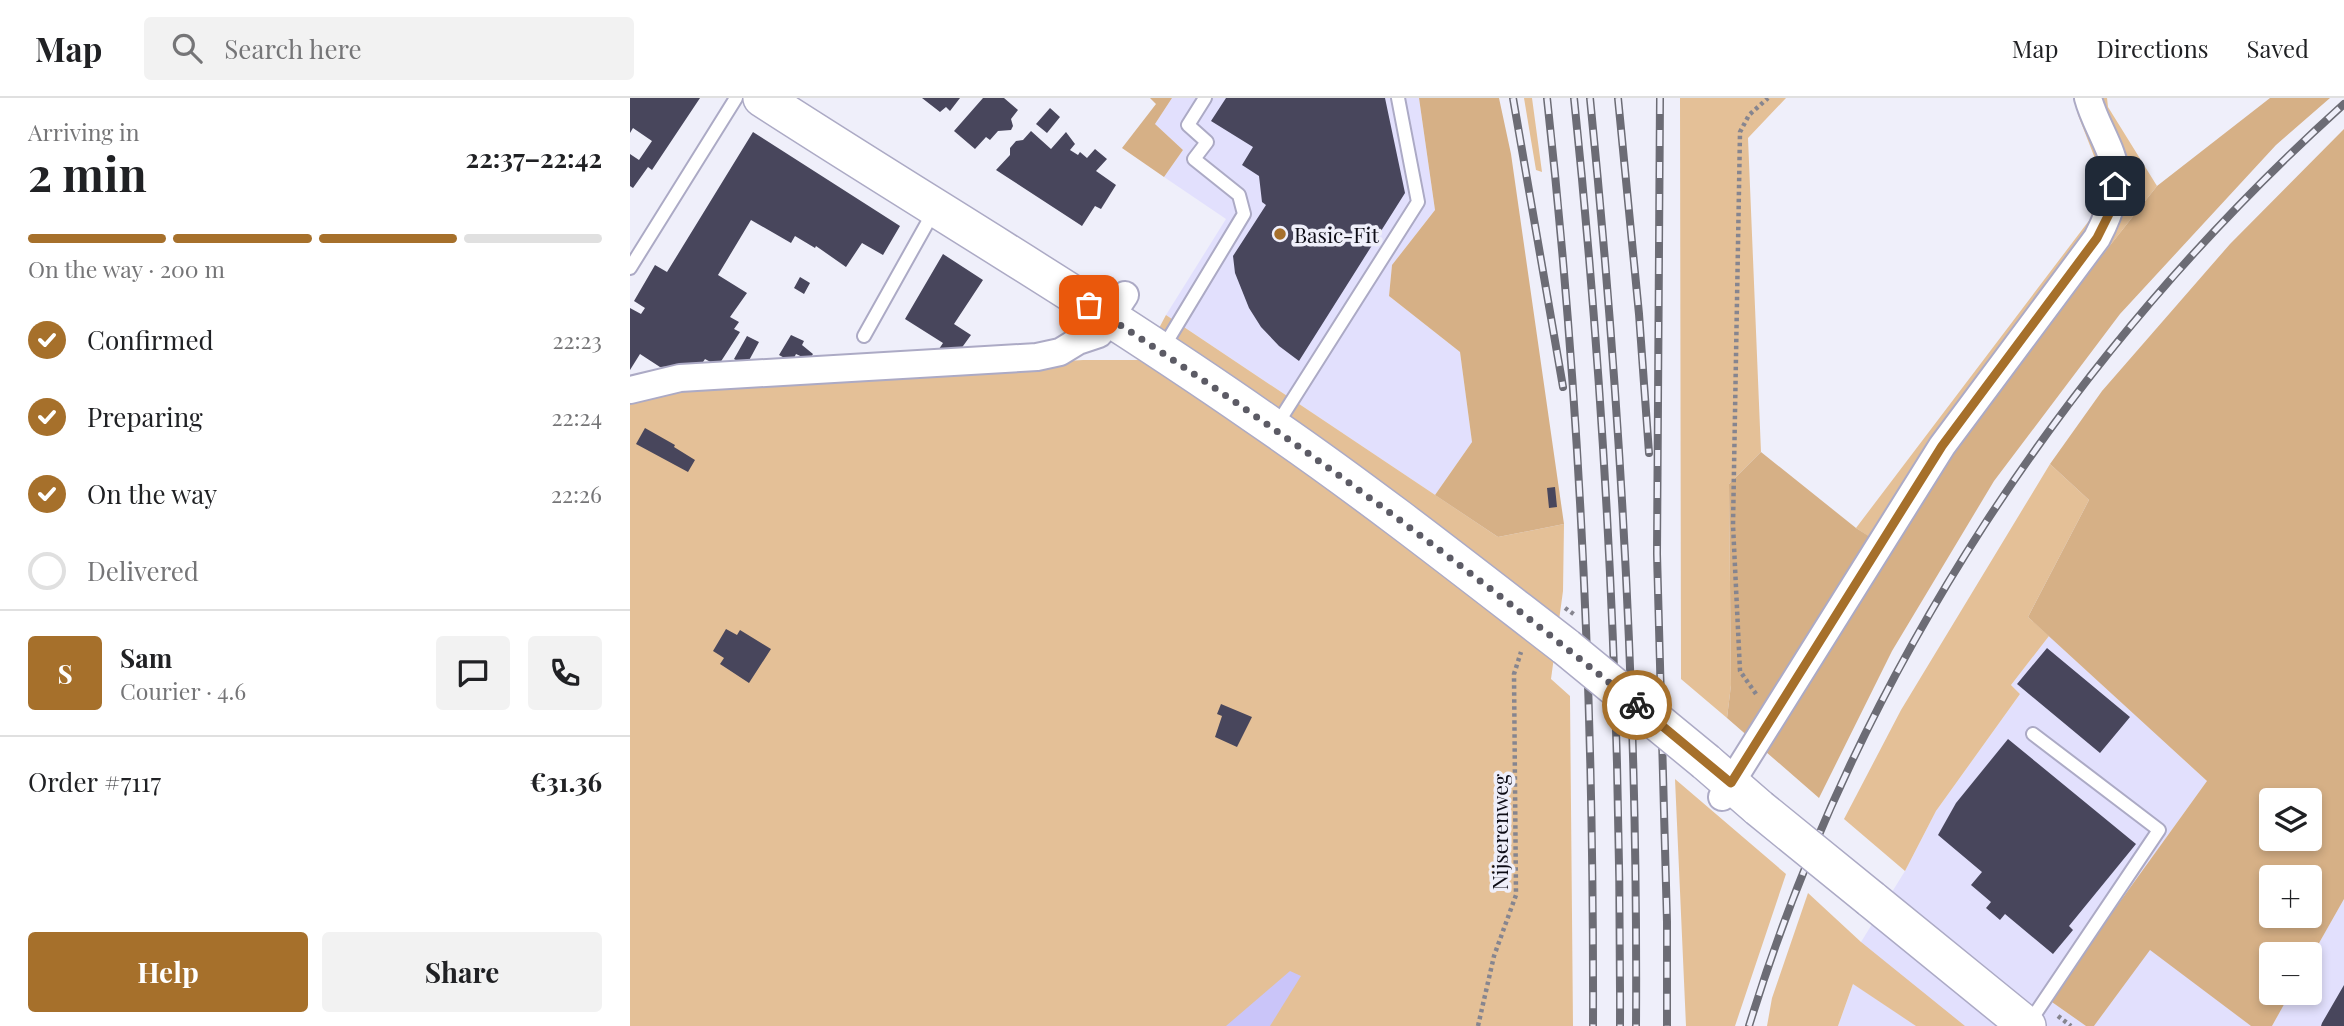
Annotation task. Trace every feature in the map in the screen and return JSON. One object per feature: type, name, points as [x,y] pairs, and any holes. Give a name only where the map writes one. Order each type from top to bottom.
[{"type":"main road","points":[[762,98],[936,208],[1118,307],[1161,351],[1274,428],[1437,546],[1566,647],[1731,770],[1759,808],[2027,1026]]},
{"type":"street","points":[[1731,770],[1777,709],[1942,446],[2097,238],[2110,212],[2115,186],[2112,158],[2088,98]]},
{"type":"street","points":[[630,390],[680,378],[1037,357],[1060,352],[1078,341],[1099,334],[1118,307]]},
{"type":"lane","points":[[630,268],[736,98]]},
{"type":"lane","points":[[1161,351],[1244,214],[1239,195],[1195,159],[1206,142],[1188,125],[1205,98]]},
{"type":"lane","points":[[1274,428],[1418,202],[1398,98]]},
{"type":"lane","points":[[864,336],[936,208]]},
{"type":"lane","points":[[2027,1026],[2159,830],[2033,734]]},
{"type":"path","points":[[1768,98],[1749,115],[1740,132],[1734,525],[1740,671],[1756,694],[1777,709]]},
{"type":"path","name":"Nijserenweg","points":[[1478,1026],[1494,957],[1516,895],[1514,674],[1522,647]]},
{"type":"shaded area","points":[[1150,98],[1172,98],[1155,124],[1183,150],[1164,177],[1122,148],[1156,104]]},
{"type":"shaded area","points":[[1172,98],[1419,98],[1435,210],[1392,265],[1389,296],[1460,352],[1472,442],[1435,495],[1166,315],[1226,219],[1164,177],[1183,150],[1155,124]]},
{"type":"shaded area","points":[[1419,98],[1499,98],[1511,154],[1564,524],[1498,537],[1435,495],[1472,442],[1460,352],[1389,296],[1392,265],[1435,210]]},
{"type":"shaded area","points":[[1524,98],[1532,98],[1542,172],[1536,170]]},
{"type":"shaded area","points":[[1680,98],[1786,98],[1748,138],[1761,452],[1729,484],[1731,685],[1727,718],[1681,679]]},
{"type":"shaded area","points":[[2074,98],[2107,98],[2108,107],[2157,186],[1968,425],[1892,552],[1856,528],[2091,218],[2096,161]]},
{"type":"shaded area","points":[[2270,98],[2330,98],[2276,145],[2120,314],[1994,481],[1892,651],[1819,798],[1727,718],[1731,685],[1729,484],[1761,452],[1856,528],[1892,551],[1968,425],[2157,186]]},
{"type":"shaded area","points":[[2344,129],[2344,899],[2320,942],[2259,942],[2259,1005],[2284,1005],[2272,1026],[2251,1026],[2150,950],[2094,1026],[2086,1026],[2049,1000],[2207,781],[2028,617],[2089,500],[2050,464],[2102,391],[2230,244]]},
{"type":"shaded area","points":[[1166,315],[1498,537],[1564,524],[1563,591],[1551,679],[1570,696],[1573,1026],[630,1026],[630,399],[683,386],[1083,360],[1142,360]]},
{"type":"shaded area","points":[[2050,464],[2089,500],[2028,617],[2049,636],[2011,685],[2020,694],[1936,811],[1905,871],[1844,819],[1901,710]]},
{"type":"shaded area","points":[[2049,636],[2207,781],[2049,1000],[2086,1026],[1838,1026],[1860,965],[1861,942],[1905,871],[1936,811],[2020,694],[2011,685]]},
{"type":"shaded area","points":[[1675,779],[1786,874],[1735,1026],[1686,1026]]},
{"type":"shaded area","points":[[1808,893],[1861,942],[1965,1026],[1916,1026],[1853,984],[1838,1026],[1767,1026],[1772,998]]},
{"type":"shaded area","points":[[2344,899],[2344,1026],[2272,1026],[2284,1005],[2322,1005],[2322,942],[2320,942]]},
{"type":"shaded area","points":[[2150,949],[2251,1026],[2094,1026]]},
{"type":"shaded area","points":[[1290,971],[1301,976],[1270,1026],[1226,1026]]},
{"type":"building","points":[[630,98],[700,98],[652,170],[648,167],[633,188],[630,186],[630,154],[639,160],[652,141],[633,128],[630,133]]},
{"type":"building","points":[[922,98],[960,98],[950,111],[946,107],[940,112]]},
{"type":"building","points":[[983,98],[1004,98],[1018,110],[1011,119],[1011,130],[998,131],[990,140],[986,137],[975,149],[954,131]]},
{"type":"building","points":[[1226,98],[1385,98],[1405,193],[1299,361],[1279,346],[1261,327],[1249,308],[1235,273],[1233,256],[1266,205],[1262,202],[1259,176],[1242,165],[1253,147],[1211,121]]},
{"type":"building","points":[[1050,108],[1060,117],[1047,133],[1036,124]]},
{"type":"building","points":[[1031,131],[1051,149],[1066,132],[1075,144],[1070,150],[1078,155],[1080,152],[1087,158],[1095,149],[1107,159],[1096,171],[1116,185],[1101,209],[1095,206],[1082,226],[996,170],[1010,155],[1010,148],[1016,141],[1023,140]]},
{"type":"building","points":[[753,132],[900,226],[883,255],[862,243],[846,267],[816,246],[815,248],[795,236],[791,243],[751,220],[718,275],[747,293],[730,317],[739,322],[734,329],[740,332],[718,366],[705,359],[701,365],[660,367],[640,354],[630,370],[630,308],[641,314],[645,308],[634,301],[655,265],[667,272]]},
{"type":"building","points":[[943,254],[983,280],[954,324],[971,335],[958,353],[935,355],[943,343],[905,319]]},
{"type":"building","points":[[800,277],[810,283],[804,294],[794,288]]},
{"type":"building","points":[[791,335],[804,341],[802,345],[813,354],[809,360],[796,354],[792,362],[779,355]]},
{"type":"building","points":[[747,336],[759,342],[746,366],[734,359]]},
{"type":"building","points":[[645,428],[695,460],[688,472],[636,444]]},
{"type":"building","points":[[1555,487],[1557,507],[1549,508],[1547,488]]},
{"type":"building","points":[[726,629],[737,635],[740,630],[771,649],[749,683],[720,664],[724,658],[713,651]]},
{"type":"building","points":[[2047,648],[2130,717],[2100,753],[2017,684]]},
{"type":"building","points":[[1221,704],[1252,717],[1237,747],[1215,737],[1222,716],[1217,714]]},
{"type":"building","points":[[2008,739],[2136,844],[2069,926],[2073,930],[2053,954],[2005,914],[2000,920],[1986,908],[1991,902],[1971,885],[1982,872],[1938,835],[1956,803]]},
{"type":"building","points":[[2344,985],[2344,1026],[2321,1026],[2322,1023]]},
{"type":"railway","points":[[1513,98],[1563,387]]},
{"type":"railway","points":[[1547,98],[1569,329],[1583,561],[1591,794],[1593,1026]]},
{"type":"railway","points":[[1574,98],[1595,329],[1609,561],[1618,794],[1620,1026]]},
{"type":"railway","points":[[1590,98],[1611,330],[1625,562],[1634,794],[1636,1026]]},
{"type":"railway","points":[[1618,98],[1639,314],[1649,453]]},
{"type":"railway","points":[[1660,98],[1657,554],[1667,922],[1667,1026]]},
{"type":"railway","points":[[1749,1026],[1795,895],[1849,767],[1913,644],[1984,525],[2064,411],[2150,303],[2244,200],[2344,104]]},
{"type":"way so far","points":[[1089,305],[1274,428],[1437,546],[1637,705]]},
{"type":"place","name":"Basic-Fit","points":[[1280,234]]},
{"type":"route","points":[[1637,705],[1731,783],[1942,446],[2097,238],[2110,212],[2115,186]]}]
